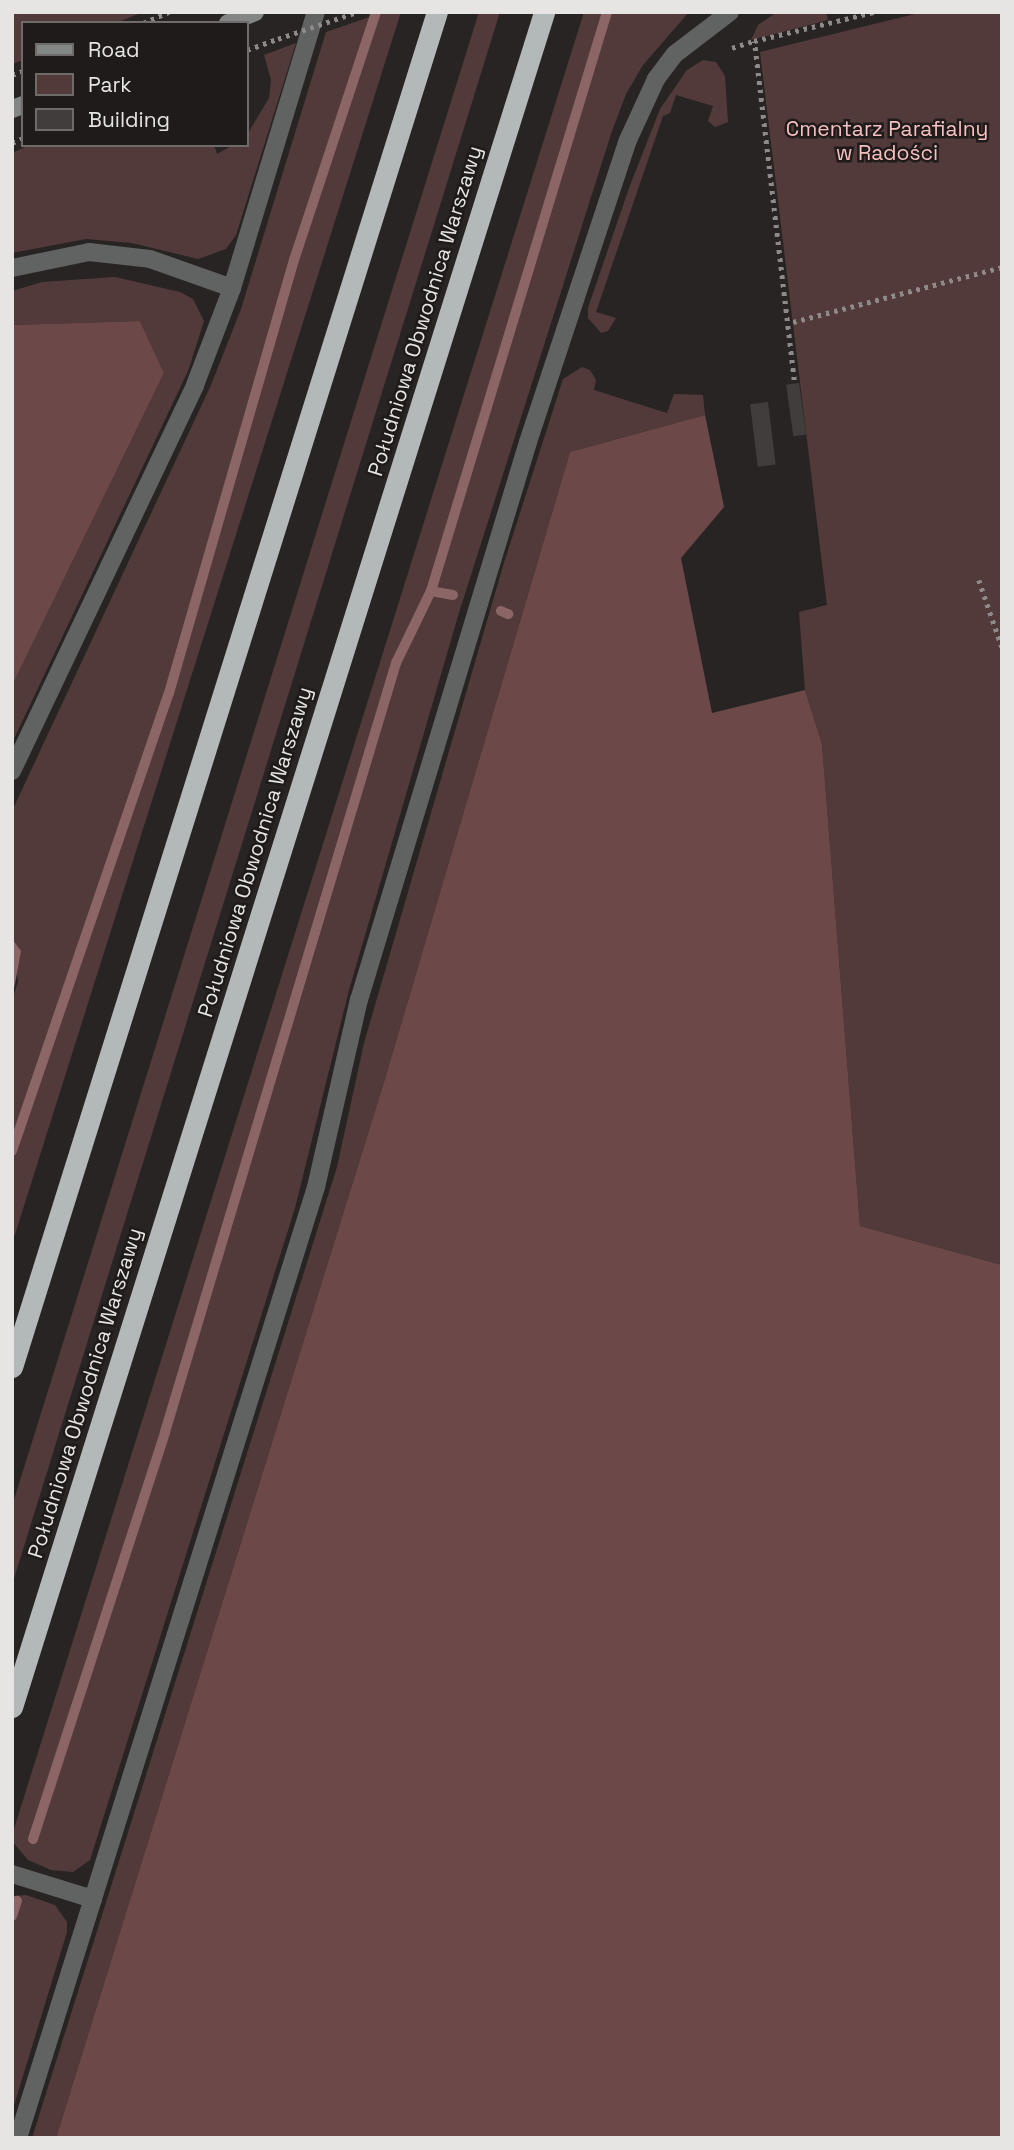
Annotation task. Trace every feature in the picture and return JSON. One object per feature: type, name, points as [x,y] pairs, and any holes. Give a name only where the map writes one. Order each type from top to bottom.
[{"type":"highway","points":[[12,1367],[437,12]]},
{"type":"highway","name":"Południowa Obwodnica Warszawy","points":[[12,1707],[544,12]]},
{"type":"street","points":[[233,21],[255,12]]},
{"type":"street","points":[[12,771],[195,385],[232,288],[316,12]]},
{"type":"street","points":[[18,2138],[316,1187],[359,1000],[540,404],[640,109],[675,54],[721,15]]},
{"type":"street","points":[[12,268],[89,252],[150,259],[232,288]]},
{"type":"street","points":[[12,1674],[37,1627]]},
{"type":"street","points":[[12,1874],[93,1899]]},
{"type":"path","points":[[148,21],[169,12]]},
{"type":"path","points":[[248,50],[357,12]]},
{"type":"path","points":[[833,12],[835,22]]},
{"type":"path","points":[[731,48],[874,12]]},
{"type":"path","points":[[754,41],[794,380]]},
{"type":"path","points":[[793,322],[1002,267]]},
{"type":"path","points":[[979,580],[1002,648]]},
{"type":"green space","points":[[12,12],[143,12],[121,21],[21,21],[21,61],[12,64]]},
{"type":"green space","points":[[384,12],[401,12],[12,1244],[12,1000],[18,982],[12,939],[12,811],[211,385],[241,309],[326,32]]},
{"type":"green space","points":[[479,12],[500,12],[12,1585],[12,1506]]},
{"type":"green space","points":[[584,12],[689,12],[643,65],[626,94],[612,131],[458,616],[349,990],[295,1208],[90,1860],[73,1872],[51,1870],[28,1860],[12,1841],[13,1832]]},
{"type":"green space","points":[[826,12],[828,20],[751,40],[758,25],[774,14]]},
{"type":"green space","name":"Cmentarz Parafialny w Radości","points":[[923,12],[1002,12],[1002,1265],[860,1226],[822,744],[805,690],[799,612],[827,605],[760,52]]},
{"type":"green space","points":[[296,43],[236,235],[226,249],[198,259],[132,243],[86,239],[12,253],[12,153],[26,147],[215,147],[217,154],[229,147],[248,147],[248,133],[269,98],[271,80],[264,55]]},
{"type":"green space","points":[[703,60],[716,62],[725,76],[728,122],[715,127],[708,121],[713,106],[676,95],[670,113],[663,116],[596,312],[616,318],[608,331],[601,333],[588,318],[588,308],[629,188],[660,109],[687,70]]},
{"type":"green space","points":[[115,277],[180,292],[193,299],[204,321],[188,371],[12,743],[12,686],[164,373],[140,321],[12,325],[12,291],[42,282]]},
{"type":"green space","points":[[582,367],[590,370],[596,380],[594,390],[667,413],[674,394],[703,395],[705,415],[570,452],[384,1082],[56,2138],[32,2138],[337,1167],[364,1043],[503,566],[563,379]]},
{"type":"green space","points":[[26,1895],[55,1905],[67,1922],[67,1932],[12,2112],[12,1896]]},
{"type":"shaded area","points":[[140,321],[164,373],[12,686],[12,325]]},
{"type":"shaded area","points":[[705,415],[724,507],[681,558],[712,713],[805,690],[822,744],[860,1226],[1002,1265],[1002,2138],[56,2138],[384,1082],[570,452]]},
{"type":"shaded area","points":[[12,939],[21,951],[12,1000]]},
{"type":"building","points":[[799,383],[806,434],[793,436],[786,385]]},
{"type":"building","points":[[768,402],[776,465],[758,467],[750,404]]},
{"type":"waterway","points":[[12,1151],[169,693],[294,260],[376,12]]},
{"type":"waterway","points":[[453,595],[431,591],[607,12]]},
{"type":"waterway","points":[[33,1839],[165,1432],[396,663],[431,591]]},
{"type":"waterway","points":[[501,611],[508,614]]},
{"type":"waterway","points":[[12,1916],[17,1901]]}]
